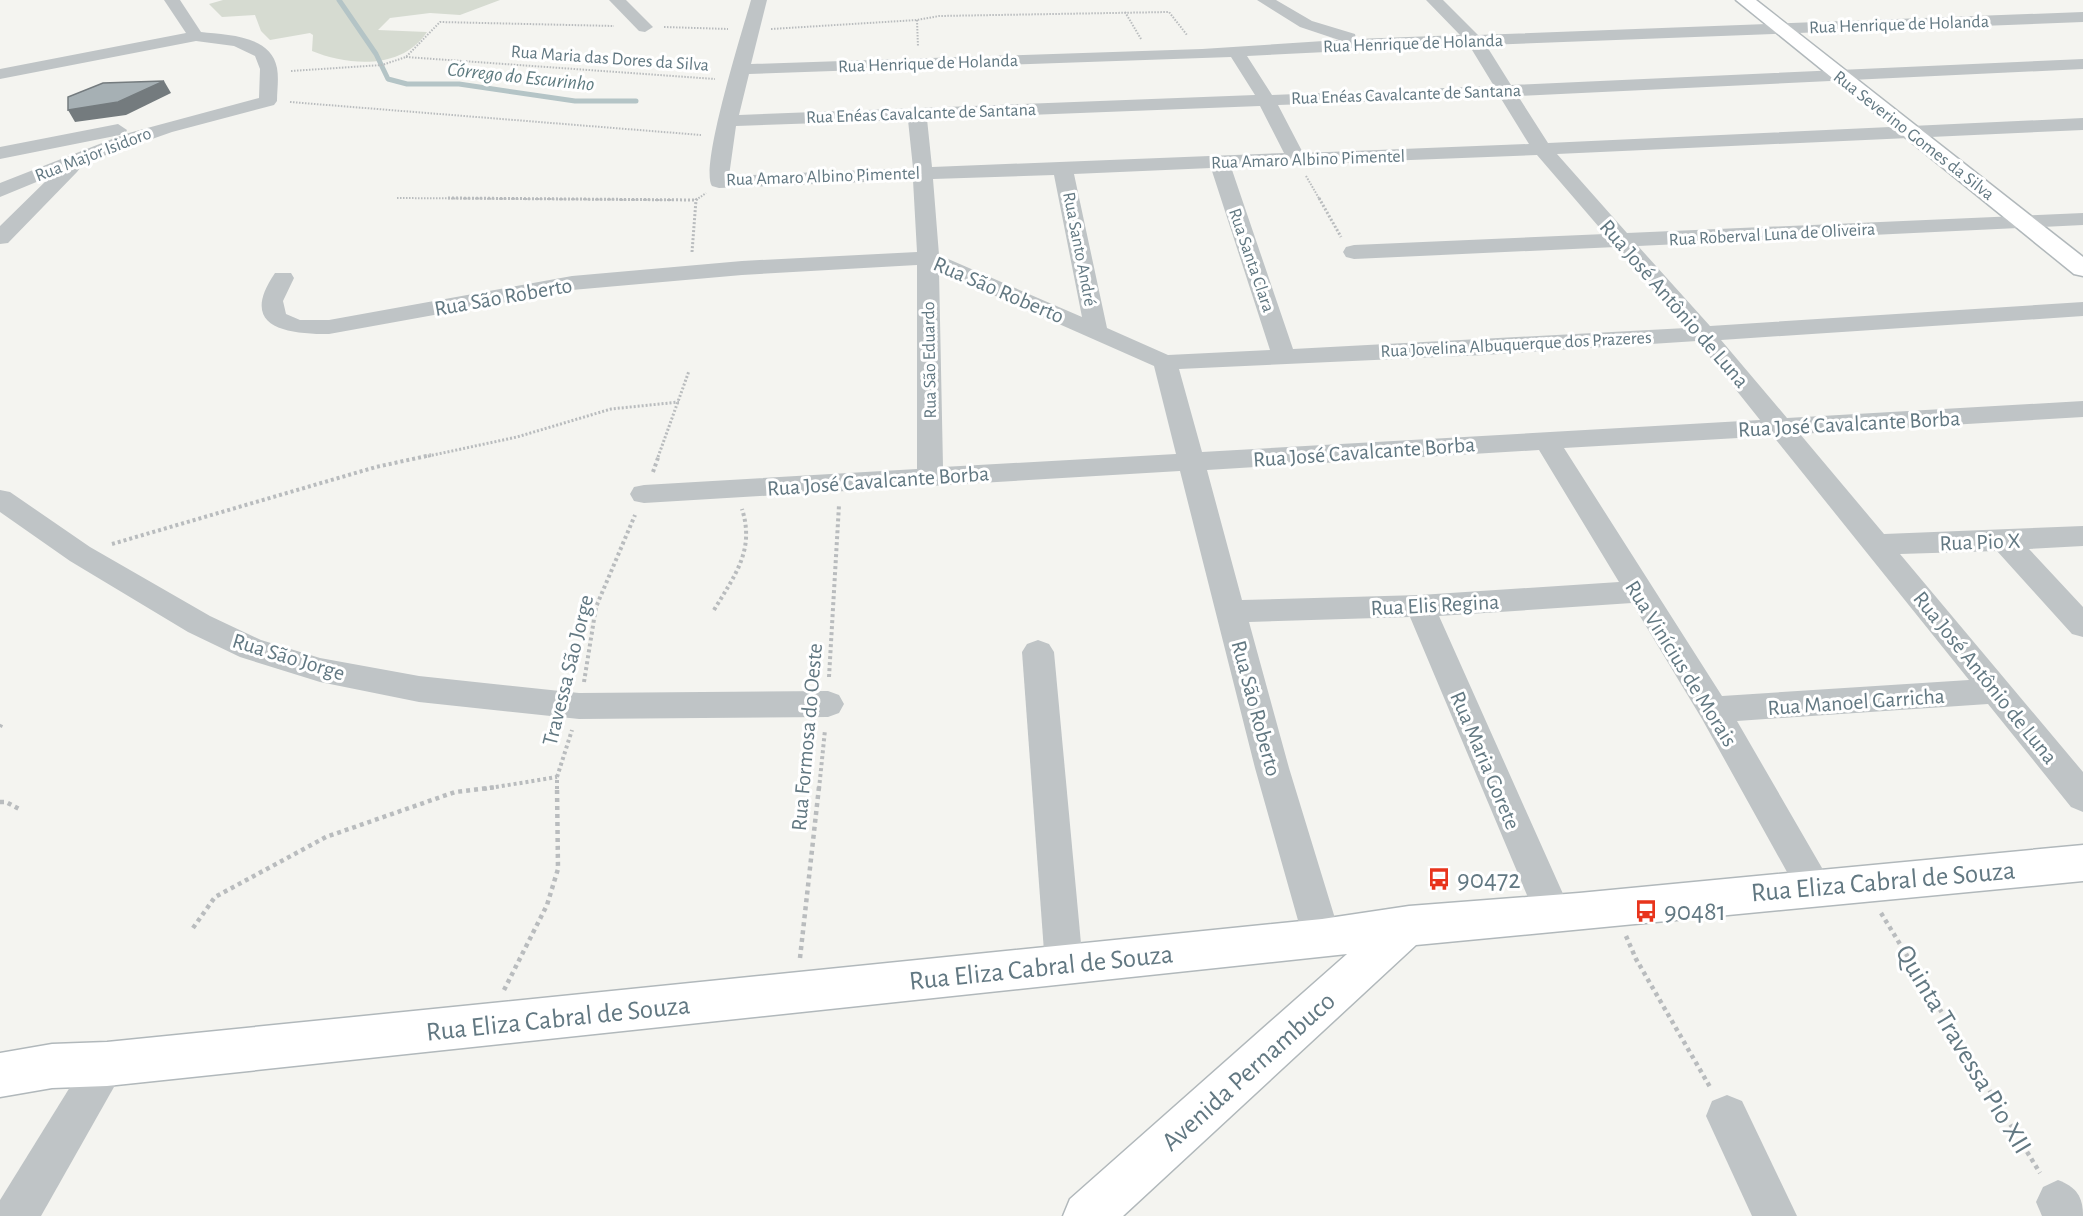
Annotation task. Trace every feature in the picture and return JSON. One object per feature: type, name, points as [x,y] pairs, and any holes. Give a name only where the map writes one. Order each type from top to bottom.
[{"type":"street","points":[[172,0],[196,36]]},
{"type":"street","points":[[617,0],[645,27]]},
{"type":"street","name":"Rua Amaro Albino Pimentel","points":[[759,0],[718,168],[719,182],[1297,160],[2083,124]]},
{"type":"street","points":[[1265,0],[1285,14],[1326,32],[1379,44]]},
{"type":"street","name":"Rua José Antônio de Luna","points":[[1434,0],[1474,41],[1542,149],[1620,241],[1703,333],[2083,797]]},
{"type":"street","name":"Rua Severino Gomes da Silva","points":[[1745,0],[2083,269]]},
{"type":"street","name":"Rua Henrique de Holanda","points":[[742,75],[1379,44],[2083,18]]},
{"type":"street","points":[[0,74],[196,36],[228,40],[259,50],[266,58],[269,72],[268,101],[178,123],[76,136],[0,153]]},
{"type":"street","points":[[1236,52],[1266,99],[1297,160]]},
{"type":"street","name":"Rua Enéas Cavalcante de Santana","points":[[727,129],[917,112],[1504,91],[2083,64]]},
{"type":"street","name":"Rua São Eduardo","points":[[917,112],[924,173],[928,258],[930,476]]},
{"type":"street","name":"Rua Major Isidoro","points":[[0,191],[81,157],[178,123]]},
{"type":"street","points":[[0,238],[81,157]]},
{"type":"street","name":"Rua Santa Clara","points":[[1219,162],[1284,357]]},
{"type":"street","name":"Rua Santo André","points":[[1063,169],[1096,330]]},
{"type":"street","name":"Rua Roberval Luna de Oliveira","points":[[1354,252],[2083,219]]},
{"type":"street","name":"Rua São Roberto","points":[[283,278],[272,301],[275,318],[297,327],[329,327],[572,283],[928,258],[1165,362],[1189,462],[1272,768],[1322,938]]},
{"type":"street","name":"Rua Jovelina Albuquerque dos Prazeres","points":[[1165,362],[1484,348],[2083,309]]},
{"type":"street","name":"Rua José Cavalcante Borba","points":[[644,494],[2083,409]]},
{"type":"street","name":"Rua Vinícius de Morais","points":[[1546,440],[1713,710],[1815,887]]},
{"type":"street","name":"Rua São Jorge","points":[[0,499],[80,554],[199,624],[251,649],[320,670],[419,688],[579,706],[828,704]]},
{"type":"street","name":"Rua Pio X","points":[[1877,544],[2004,541],[2083,536]]},
{"type":"street","points":[[2004,541],[2083,626]]},
{"type":"street","name":"Rua Elis Regina","points":[[1231,611],[1420,606],[1639,592]]},
{"type":"street","name":"Rua Maria Gorete","points":[[1420,606],[1553,914]]},
{"type":"street","points":[[1038,652],[1064,965]]},
{"type":"street","name":"Rua Manoel Garricha","points":[[1713,710],[1998,691]]},
{"type":"street","name":"Rua Eliza Cabral de Souza","points":[[0,1075],[52,1066],[107,1064],[486,1026],[1322,938],[1409,925],[1614,909],[1862,882],[2082,864]]},
{"type":"street","name":"Avenida Pernambuco","points":[[1087,1216],[1409,925]]},
{"type":"street","points":[[16,1216],[107,1064]]},
{"type":"street","points":[[1727,1116],[1775,1216]]},
{"type":"path","points":[[1125,11],[1151,56]]},
{"type":"path","points":[[269,72],[382,65],[406,57],[440,22],[752,30],[918,20],[939,16],[1169,12],[1202,54]]},
{"type":"path","name":"Rua Maria das Dores da Silva","points":[[406,57],[742,75]]},
{"type":"path","points":[[268,101],[727,129]]},
{"type":"path","points":[[1297,160],[1346,247],[1354,252]]},
{"type":"path","points":[[397,198],[696,200],[719,182]]},
{"type":"path","points":[[690,274],[696,200]]},
{"type":"path","name":"Travessa São Jorge","points":[[509,981],[547,905],[558,869],[557,777],[579,706],[596,607],[644,494],[689,371]]},
{"type":"path","points":[[80,554],[206,514],[376,467],[517,437],[610,409],[678,402]]},
{"type":"path","name":"Rua Formosa do Oeste","points":[[796,992],[828,704],[841,484]]},
{"type":"path","points":[[714,610],[731,581],[749,534],[737,488]]},
{"type":"path","points":[[193,928],[215,897],[326,837],[455,792],[523,784],[557,777]]},
{"type":"path","points":[[0,802],[6,802],[21,810]]},
{"type":"path","name":"Quinta Travessa Pio XII","points":[[1862,882],[2062,1209]]},
{"type":"path","points":[[1614,909],[1636,959],[1727,1116]]},
{"type":"shaded area","points":[[223,0],[500,0],[460,15],[430,13],[390,18],[378,30],[427,32],[404,53],[389,59],[358,62],[312,51],[313,35],[310,33],[270,40],[261,31],[255,15],[222,17],[209,4]]},
{"type":"building","points":[[164,81],[118,102],[68,110],[68,97],[103,83]]},
{"type":"waterway","name":"Córrego do Escurinho","points":[[339,0],[376,54],[388,79],[407,84],[459,84],[575,101],[636,101]]},
{"type":"place","name":"90472","points":[[1439,879]]},
{"type":"place","name":"90481","points":[[1646,911]]}]
